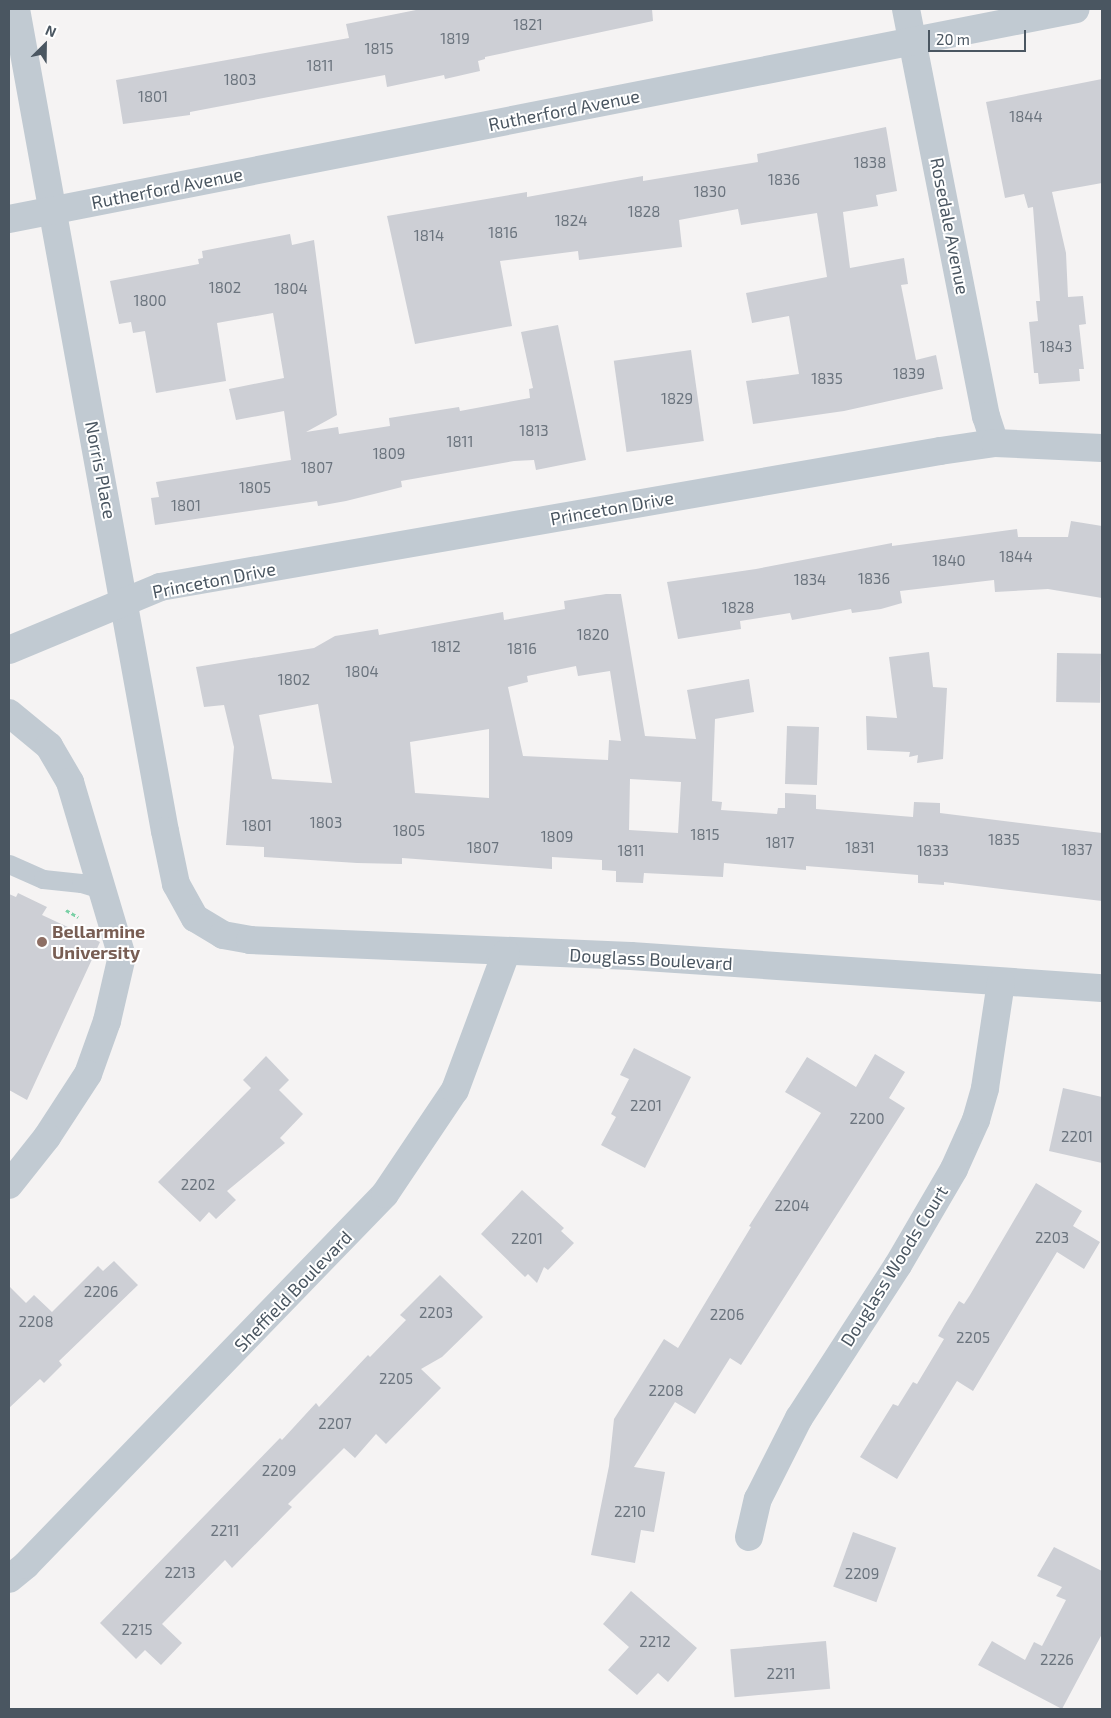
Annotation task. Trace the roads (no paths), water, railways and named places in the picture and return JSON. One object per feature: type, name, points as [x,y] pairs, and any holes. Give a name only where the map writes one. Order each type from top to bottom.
[{"type":"street","name":"Norris Place","points":[[16,9],[126,601],[176,884],[186,907],[202,924]]},
{"type":"street","name":"Rosedale Avenue","points":[[906,9],[914,41],[986,416],[995,443]]},
{"type":"street","name":"Rutherford Avenue","points":[[9,219],[1076,9]]},
{"type":"street","name":"Princeton Drive","points":[[9,650],[160,587],[995,443],[1102,448]]},
{"type":"street","points":[[9,713],[49,746],[70,782],[104,890],[122,956],[107,1021],[88,1074],[47,1136],[9,1185]]},
{"type":"street","name":"Douglass Boulevard","points":[[202,924],[223,935],[250,940],[506,953],[631,956],[1102,988]]},
{"type":"street","name":"Sheffield Boulevard","points":[[9,1579],[33,1558],[385,1194],[455,1090],[506,953]]},
{"type":"street","name":"Douglass Woods Court","points":[[749,1537],[758,1499],[799,1418],[898,1265],[954,1169],[976,1120],[985,1088],[1001,982]]},
{"type":"lane","points":[[9,864],[43,879],[81,883],[104,890]]},
{"type":"place","name":"Bellarmine University","points":[[42,942]]}]
